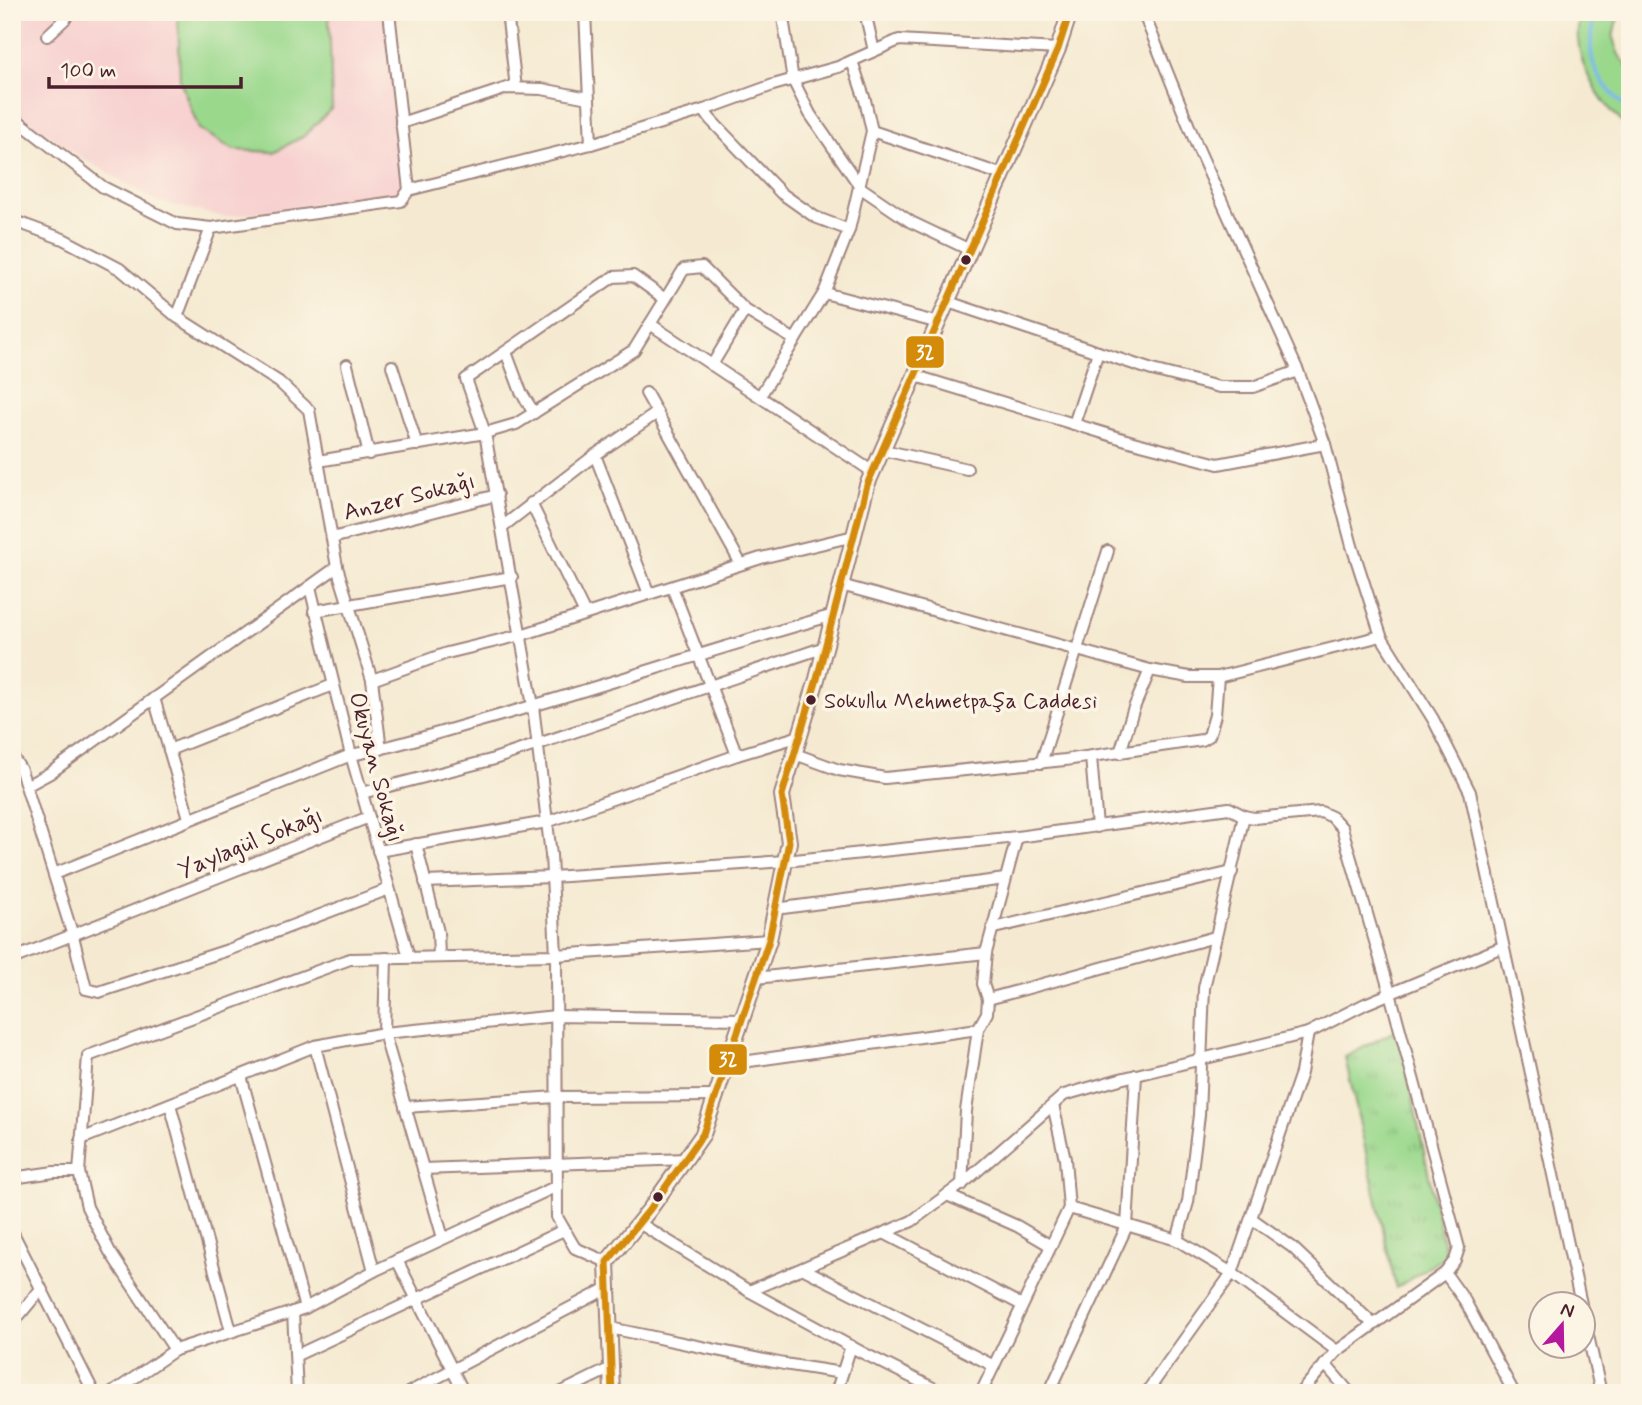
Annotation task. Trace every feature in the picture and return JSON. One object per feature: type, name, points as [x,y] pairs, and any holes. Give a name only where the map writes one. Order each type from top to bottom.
[{"type":"street","points":[[47,36],[66,18],[67,12]]},
{"type":"street","points":[[389,12],[409,190]]},
{"type":"street","points":[[507,12],[516,88]]},
{"type":"street","points":[[585,12],[591,144]]},
{"type":"street","points":[[782,12],[793,80],[810,114],[860,188],[911,222],[971,250]]},
{"type":"street","points":[[865,12],[874,51]]},
{"type":"street","points":[[612,1393],[607,1262],[704,1134],[769,940],[789,842],[782,795],[873,472],[1058,49],[1070,12]]},
{"type":"street","points":[[1143,12],[1197,146],[1298,371],[1325,444],[1352,546],[1381,636],[1433,719],[1470,792],[1578,1290]]},
{"type":"street","points":[[12,116],[103,187],[177,224],[211,229],[401,201],[409,190],[591,144],[704,110],[838,67],[899,40],[1058,49]]},
{"type":"street","points":[[760,397],[824,293],[849,230],[872,131],[852,61]]},
{"type":"street","points":[[401,124],[507,88],[542,89],[588,98]]},
{"type":"street","points":[[704,110],[709,119],[781,193],[815,217],[849,230]]},
{"type":"street","points":[[872,131],[1003,175]]},
{"type":"street","points":[[12,220],[63,239],[120,269],[177,317],[279,382],[309,410],[337,567],[372,680],[381,749]]},
{"type":"street","points":[[177,317],[211,229]]},
{"type":"street","points":[[318,461],[485,433],[516,424],[634,350],[684,269],[702,267],[745,310],[795,340]]},
{"type":"street","points":[[607,1262],[575,1248],[557,1217],[556,955],[547,822],[533,706],[512,577],[485,433],[466,379],[613,277],[633,276],[665,299]]},
{"type":"street","points":[[824,293],[939,323]]},
{"type":"street","points":[[948,302],[1153,370],[1219,387],[1253,387],[1298,371]]},
{"type":"street","points":[[712,365],[745,310]]},
{"type":"street","points":[[650,324],[873,472]]},
{"type":"street","points":[[506,352],[521,392],[534,413]]},
{"type":"street","points":[[1074,424],[1098,352]]},
{"type":"street","points":[[347,365],[369,454]]},
{"type":"street","points":[[392,366],[417,445]]},
{"type":"street","points":[[916,376],[1218,464],[1325,444]]},
{"type":"street","points":[[646,393],[741,564]]},
{"type":"street","points":[[502,527],[595,455],[657,413]]},
{"type":"street","points":[[883,450],[967,470]]},
{"type":"street","points":[[595,455],[649,594]]},
{"type":"street","name":"Anzer Sokağı","points":[[332,538],[496,495]]},
{"type":"street","points":[[531,503],[585,614]]},
{"type":"street","points":[[372,680],[447,653],[521,635],[741,564],[854,536]]},
{"type":"street","points":[[1041,763],[1108,551]]},
{"type":"street","points":[[26,786],[50,773],[337,567]]},
{"type":"street","points":[[314,611],[512,577]]},
{"type":"street","points":[[841,585],[1150,670],[1189,677],[1218,677],[1381,636]]},
{"type":"street","name":"Okuyan Sokağı","points":[[310,587],[351,755],[409,957]]},
{"type":"street","points":[[673,587],[737,755]]},
{"type":"street","points":[[54,874],[351,755],[533,706],[697,654],[834,615]]},
{"type":"street","points":[[362,793],[491,760],[825,647]]},
{"type":"street","points":[[1120,753],[1133,710],[1150,670]]},
{"type":"street","points":[[794,754],[839,770],[885,778],[1041,763],[1202,740],[1209,736],[1215,715],[1218,677]]},
{"type":"street","points":[[169,750],[333,685]]},
{"type":"street","points":[[154,698],[189,818]]},
{"type":"street","points":[[379,851],[547,822],[737,755],[800,736]]},
{"type":"street","points":[[12,756],[21,770],[73,936],[86,989],[99,992],[228,950],[389,889]]},
{"type":"street","points":[[1091,757],[1097,827]]},
{"type":"street","points":[[425,882],[552,877],[785,861],[1017,837],[1229,808],[1254,818],[1321,812],[1338,822],[1342,828],[1459,1248],[1455,1260],[1445,1273],[1337,1351],[1300,1393]]},
{"type":"street","points":[[1177,1240],[1188,1202],[1199,1115],[1205,988],[1244,816]]},
{"type":"street","name":"Yaylagül Sokağı","points":[[12,959],[369,817]]},
{"type":"street","points":[[962,1185],[965,1121],[978,1029],[987,1013],[988,999],[983,984],[986,953],[1017,837]]},
{"type":"street","points":[[416,844],[438,932],[439,956]]},
{"type":"street","points":[[994,928],[1232,872]]},
{"type":"street","points":[[775,909],[1005,879]]},
{"type":"street","points":[[988,999],[1215,937]]},
{"type":"street","points":[[175,1349],[110,1252],[87,1207],[79,1172],[88,1056],[351,959],[556,955],[769,940]]},
{"type":"street","points":[[749,1291],[912,1221],[962,1185],[1064,1096],[1136,1075],[1308,1033],[1390,993],[1502,947]]},
{"type":"street","points":[[756,978],[986,953]]},
{"type":"street","points":[[386,958],[384,1033],[443,1238]]},
{"type":"street","points":[[81,1139],[315,1046],[384,1033],[556,1016],[743,1019]]},
{"type":"street","points":[[728,1064],[978,1029]]},
{"type":"street","points":[[1146,1393],[1232,1273],[1301,1073],[1308,1033]]},
{"type":"street","points":[[315,1046],[374,1270]]},
{"type":"street","points":[[1049,1393],[1127,1226],[1136,1075]]},
{"type":"street","points":[[241,1076],[299,1310],[297,1393]]},
{"type":"street","points":[[405,1107],[556,1097],[717,1096]]},
{"type":"street","points":[[170,1104],[231,1331]]},
{"type":"street","points":[[981,1393],[1069,1208],[1065,1159],[1054,1105]]},
{"type":"street","points":[[423,1169],[686,1159]]},
{"type":"street","points":[[12,1178],[54,1172],[79,1172]]},
{"type":"street","points":[[113,1393],[175,1349],[299,1310],[374,1270],[556,1186]]},
{"type":"street","points":[[947,1195],[1017,1226],[1051,1246]]},
{"type":"street","points":[[1069,1208],[1177,1240],[1232,1273],[1337,1351]]},
{"type":"street","points":[[1251,1218],[1292,1247],[1373,1324]]},
{"type":"street","points":[[639,1223],[749,1291],[943,1393]]},
{"type":"street","points":[[297,1355],[564,1230]]},
{"type":"street","points":[[12,1231],[93,1393]]},
{"type":"street","points":[[884,1233],[1023,1305]]},
{"type":"street","points":[[397,1260],[464,1393]]},
{"type":"street","points":[[804,1269],[994,1366]]},
{"type":"street","points":[[1445,1273],[1465,1301],[1514,1393]]},
{"type":"street","points":[[12,1324],[41,1289]]},
{"type":"street","points":[[408,1393],[608,1289]]},
{"type":"street","points":[[610,1328],[784,1364],[842,1373]]},
{"type":"street","points":[[836,1393],[850,1346]]},
{"type":"street","points":[[1594,1360],[1601,1393]]},
{"type":"street","points":[[1325,1364],[1350,1393]]},
{"type":"street","points":[[560,1393],[611,1367]]},
{"type":"shaded area","points":[[12,12],[384,12],[403,180],[398,193],[224,217],[156,201],[79,156],[12,109]]},
{"type":"green space","points":[[178,12],[329,12],[332,108],[304,136],[274,152],[234,150],[199,129],[180,80]]},
{"type":"green space","points":[[1579,12],[1622,12],[1613,38],[1618,53],[1630,72],[1630,130],[1603,101],[1589,78],[1578,40]]},
{"type":"green space","points":[[1398,1029],[1446,1256],[1396,1288],[1345,1057]]},
{"type":"waterway","points":[[1594,12],[1591,44],[1595,68],[1607,88],[1630,111]]},
{"type":"transit line","name":"32","points":[[612,1393],[607,1262],[650,1209],[703,1134],[769,940],[789,842],[782,795],[817,679],[867,485],[1058,49],[1070,12]]},
{"type":"place","name":"Sokullu Mehmetpaşa Caddesi","points":[[811,700]]}]
